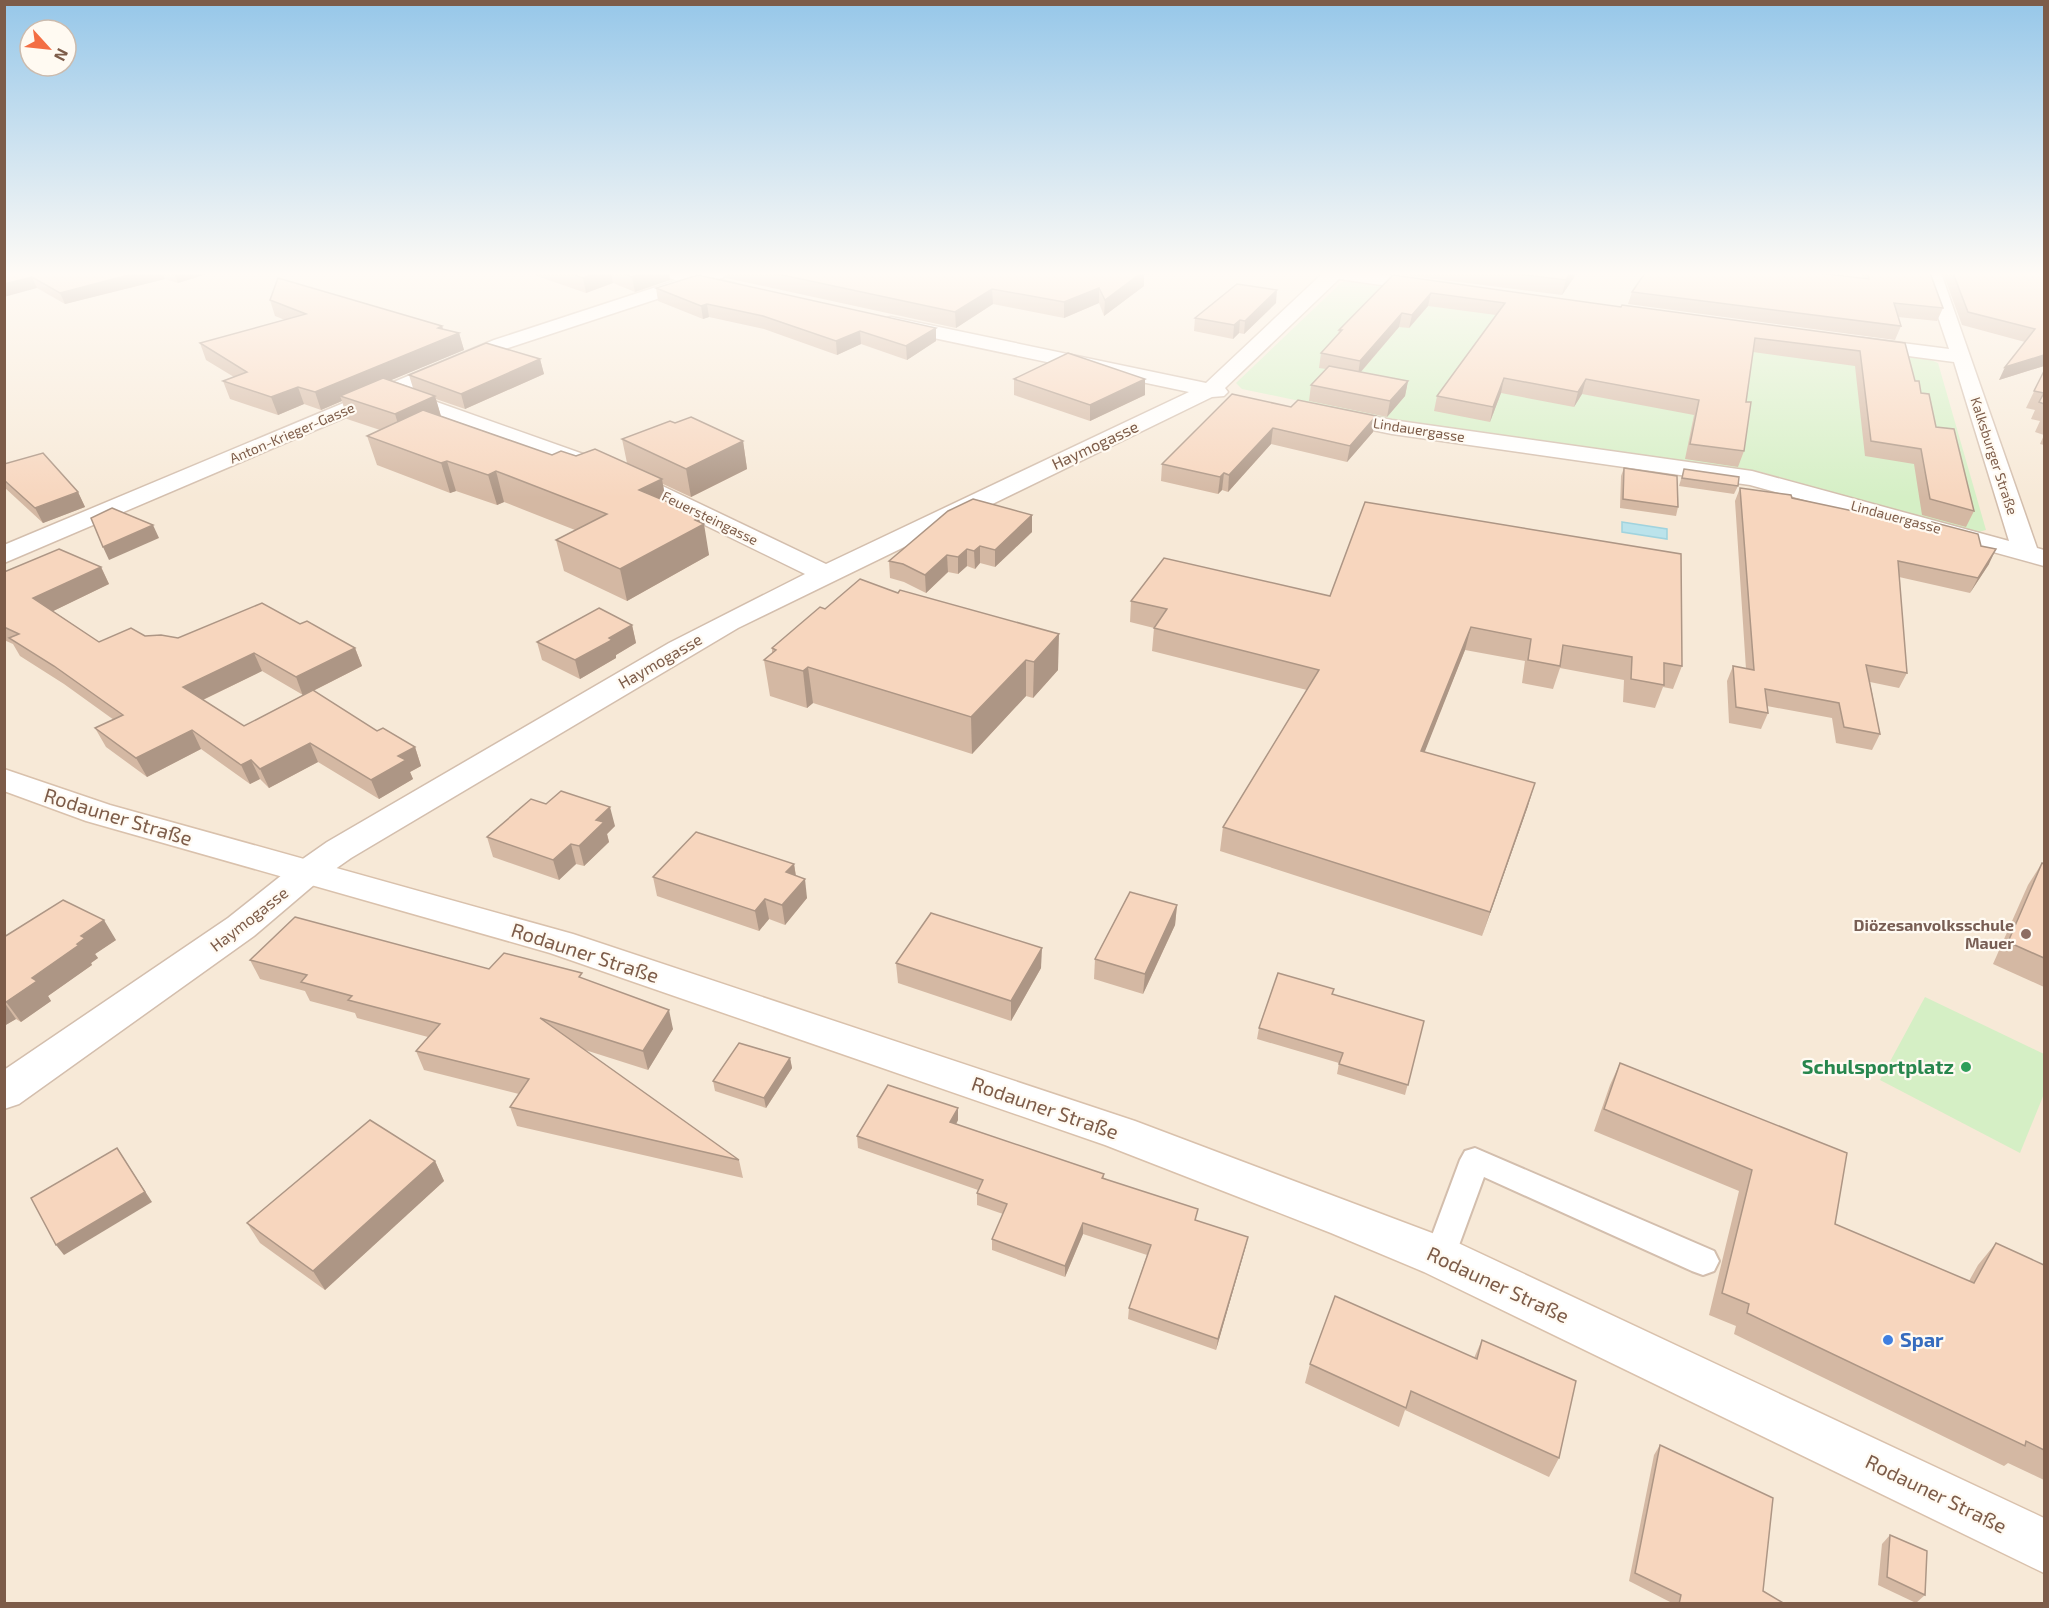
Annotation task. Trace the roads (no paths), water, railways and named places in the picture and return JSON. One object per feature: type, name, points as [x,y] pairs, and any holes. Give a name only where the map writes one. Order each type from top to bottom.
[{"type":"street","name":"Anton-Krieger-Gasse","points":[[4,555],[491,348]]},
{"type":"street","points":[[1008,348],[1222,393]]},
{"type":"street","name":"Haymogasse","points":[[4,1092],[241,927],[309,871],[339,850],[728,622],[826,574],[1222,393],[1264,348]]},
{"type":"street","points":[[1892,348],[1962,357]]},
{"type":"street","name":"Kalksburger Straße","points":[[1959,348],[2035,556]]},
{"type":"street","name":"Feuersteingasse","points":[[389,391],[623,476],[826,574]]},
{"type":"street","name":"Lindauergasse","points":[[1313,411],[1392,427],[1752,478],[2035,556]]},
{"type":"street","name":"Rodauner Straße","points":[[4,779],[98,813],[560,943],[1120,1133],[1347,1219],[1440,1257],[2044,1546]]},
{"type":"lane","points":[[1440,1257],[1475,1160],[1703,1261]]},
{"type":"water","points":[[1622,522],[1667,529],[1667,539],[1622,532]]},
{"type":"place","name":"Diözesanvolksschule Mauer","points":[[2026,934]]},
{"type":"place","name":"Schulsportplatz","points":[[1966,1067]]},
{"type":"place","name":"Spar","points":[[1888,1340]]}]
